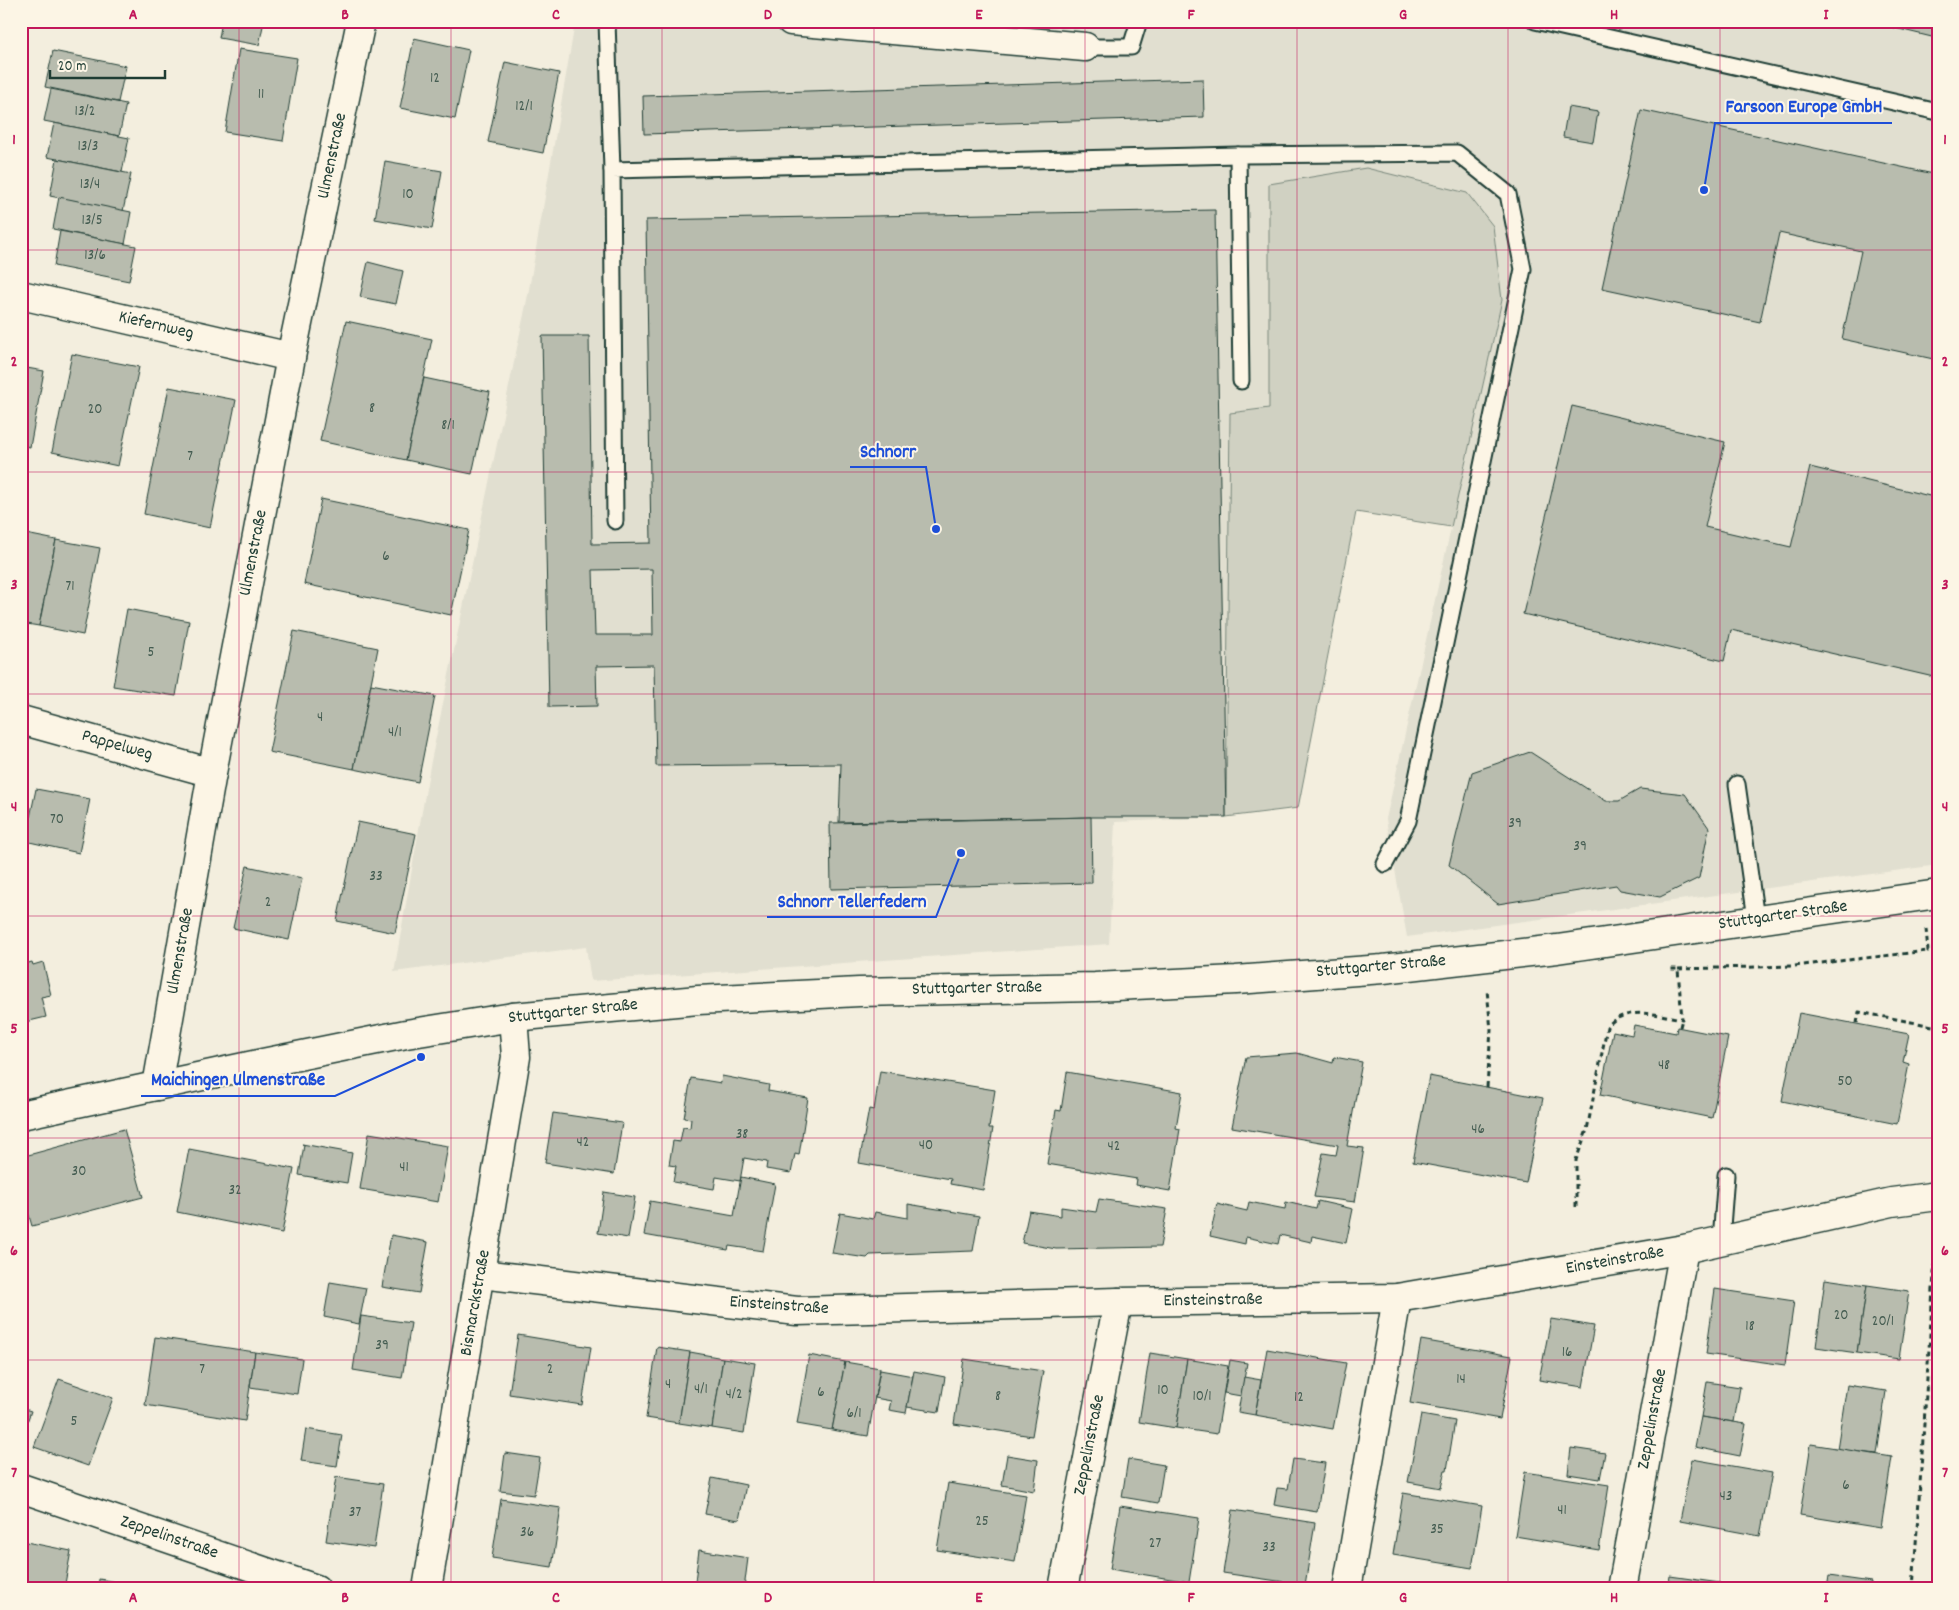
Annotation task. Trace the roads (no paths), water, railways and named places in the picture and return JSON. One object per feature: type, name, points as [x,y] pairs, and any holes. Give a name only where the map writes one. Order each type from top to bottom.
[{"type":"street","name":"Ulmenstraße","points":[[157,1086],[212,773],[292,357],[361,21]]},
{"type":"street","points":[[791,21],[1085,47]]},
{"type":"street","name":"Kiefernweg","points":[[21,295],[292,357]]},
{"type":"street","name":"Pappelweg","points":[[21,720],[212,773]]},
{"type":"street","name":"Stuttgarter Straße","points":[[21,1116],[406,1034],[513,1017],[698,1000],[859,992],[1104,986],[1236,980],[1383,969],[1558,949],[1938,894]]},
{"type":"street","name":"Bismarckstraße","points":[[427,1589],[516,1056],[513,1017]]},
{"type":"street","name":"Einsteinstraße","points":[[481,1274],[797,1311],[1118,1302],[1397,1298],[1684,1249],[1892,1202],[1938,1196]]},
{"type":"street","name":"Zeppelinstraße","points":[[1622,1589],[1684,1249]]},
{"type":"street","points":[[1347,1589],[1397,1298]]},
{"type":"street","name":"Zeppelinstraße","points":[[1063,1589],[1118,1302]]},
{"type":"street","name":"Zeppelinstraße","points":[[21,1488],[316,1589]]},
{"type":"lane","points":[[606,21],[612,170],[615,521]]},
{"type":"lane","points":[[1085,47],[1130,47],[1139,21]]},
{"type":"lane","points":[[1534,21],[1938,112]]},
{"type":"lane","points":[[612,170],[1238,155],[1457,153],[1508,194],[1523,269],[1408,821],[1385,864]]},
{"type":"lane","points":[[1238,155],[1241,381]]},
{"type":"lane","points":[[1737,784],[1756,919]]},
{"type":"lane","points":[[1721,1240],[1726,1175]]},
{"type":"place","name":"Farsoon Europe GmbH","points":[[1704,190]]},
{"type":"place","name":"Schnorr","points":[[936,529]]},
{"type":"place","name":"Schnorr Tellerfedern","points":[[961,853]]},
{"type":"place","name":"Maichingen Ulmenstraße","points":[[421,1057]]}]
